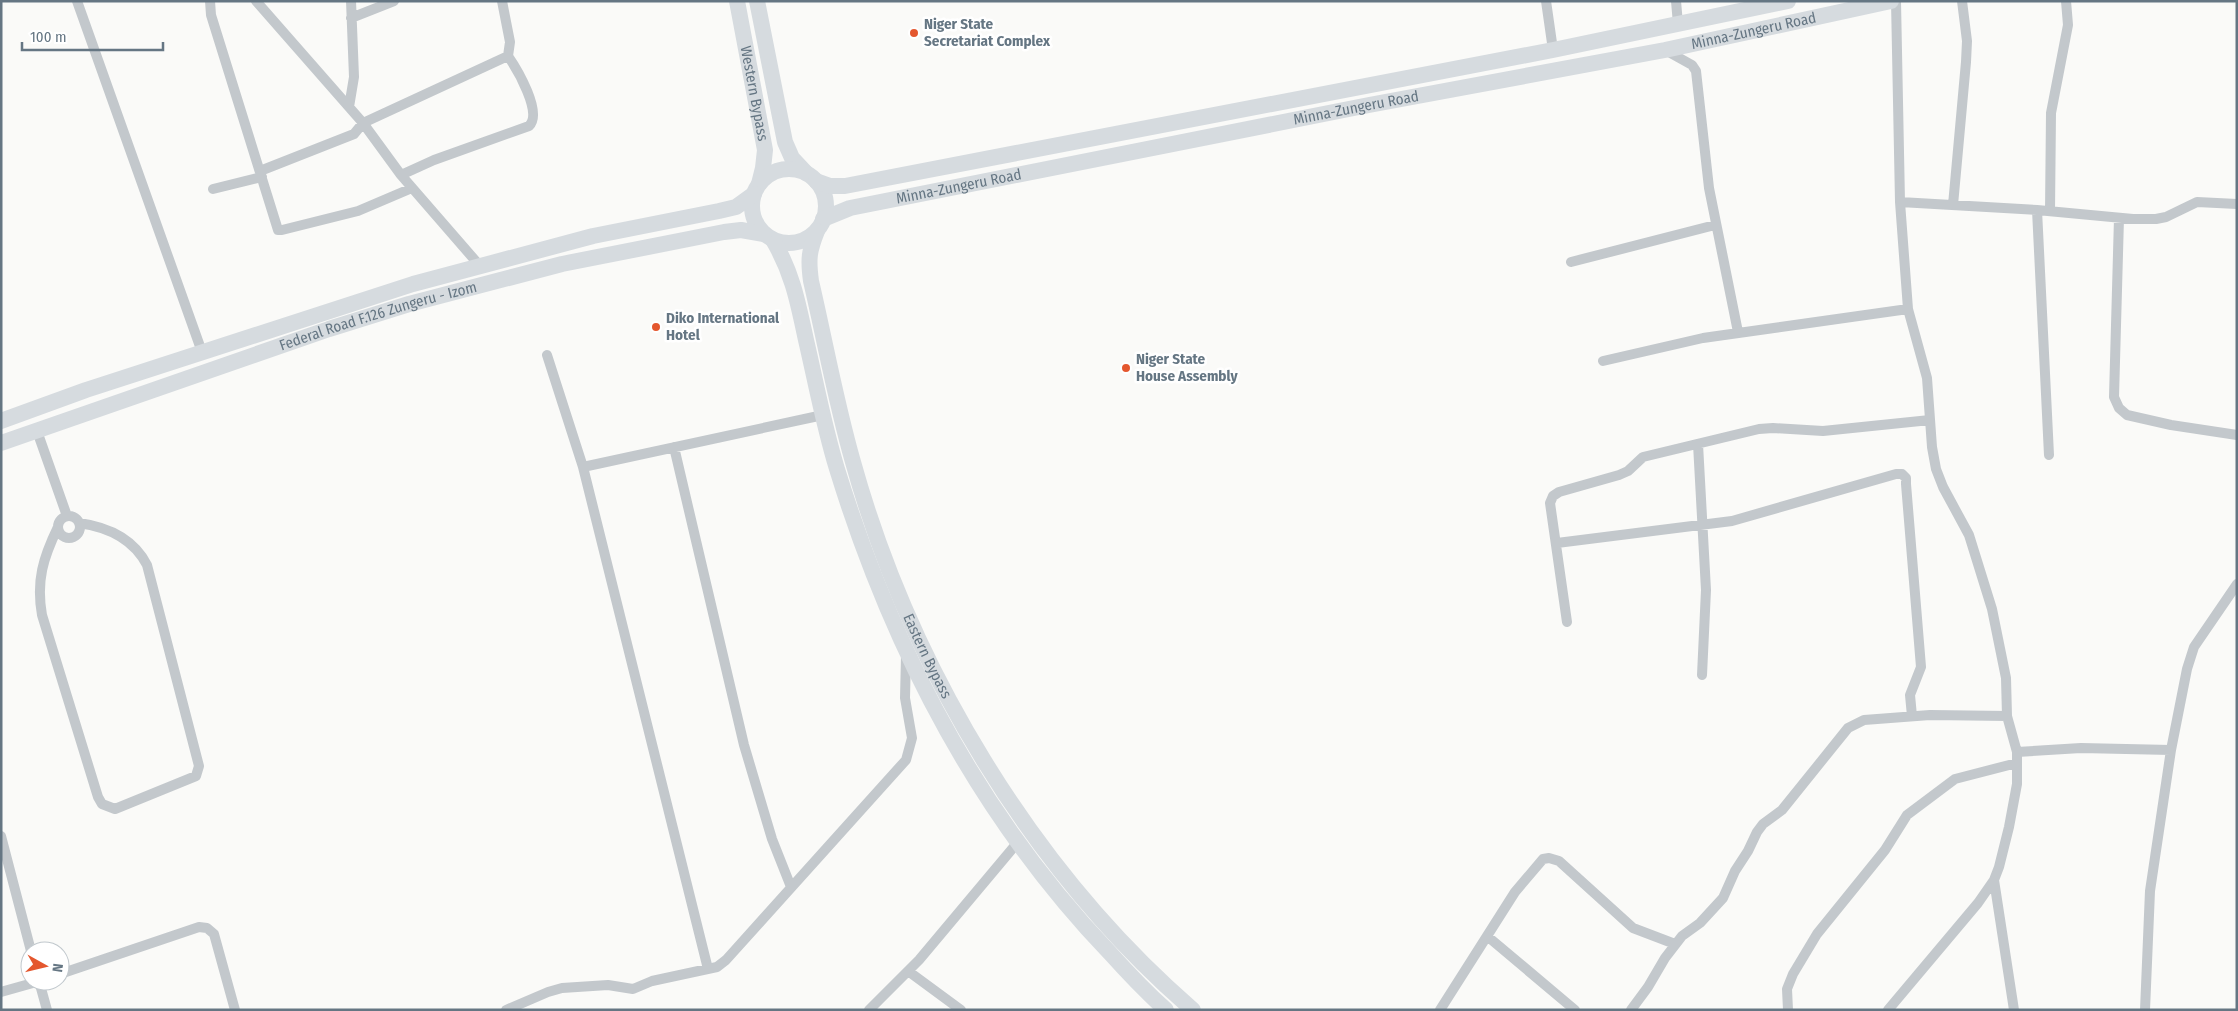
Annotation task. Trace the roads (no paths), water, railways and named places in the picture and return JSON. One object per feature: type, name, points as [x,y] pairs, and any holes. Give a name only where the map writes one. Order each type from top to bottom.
[{"type":"main road","name":"Western Bypass","points":[[737,1],[764,150],[763,168],[756,189]]},
{"type":"main road","name":"Western Bypass","points":[[757,1],[785,142],[792,158],[811,177]]},
{"type":"main road","name":"Minna-Zungeru Road","points":[[811,177],[830,186],[845,186],[1552,50],[1788,1]]},
{"type":"main road","name":"Minna-Zungeru Road","points":[[820,225],[850,208],[1369,105],[1665,50],[1891,1]]},
{"type":"main road","points":[[1366,86],[1369,105]]},
{"type":"main road","name":"Federal Road F.126 Zungeru - Izom","points":[[1,421],[345,305],[593,236],[736,207],[768,175],[780,170],[793,169],[811,177]]},
{"type":"main road","points":[[811,177],[823,192],[826,206],[820,225]]},
{"type":"main road","points":[[756,189],[752,205],[753,216],[757,226],[768,237]]},
{"type":"main road","name":"Federal Road F.126 Zungeru - Izom","points":[[1,443],[350,322],[505,278],[600,255],[724,232],[741,230],[768,237],[784,244],[797,243],[808,238],[820,225]]},
{"type":"main road","name":"Eastern Bypass","points":[[820,225],[809,251],[808,260],[811,281],[853,462],[882,551],[922,645],[969,735],[1000,787],[1058,869],[1103,922],[1165,986],[1193,1010]]},
{"type":"main road","name":"Eastern Bypass","points":[[768,237],[792,276],[836,468],[866,558],[906,653],[964,763],[1045,880],[1091,934],[1166,1010]]},
{"type":"main road","points":[[345,305],[350,322]]},
{"type":"street","points":[[77,1],[202,352]]},
{"type":"street","points":[[210,1],[211,15],[278,230],[358,211],[412,188]]},
{"type":"street","points":[[256,1],[364,123],[401,175],[480,266]]},
{"type":"street","points":[[349,107],[354,77],[351,1]]},
{"type":"street","points":[[351,18],[394,1]]},
{"type":"street","points":[[401,175],[434,160],[529,126],[532,123],[534,112],[521,80],[508,56],[510,42],[502,1]]},
{"type":"street","points":[[1546,1],[1552,50]]},
{"type":"street","points":[[1676,1],[1678,24]]},
{"type":"street","points":[[1888,1010],[1978,903],[1994,880],[2009,827],[2017,784],[2018,763],[2017,752],[2007,716],[2006,678],[1992,609],[1969,535],[1943,487],[1936,469],[1932,447],[1926,378],[1908,309],[1900,202],[1896,1]]},
{"type":"street","points":[[1953,205],[1967,41],[1962,1]]},
{"type":"street","points":[[2050,211],[2051,114],[2068,25],[2066,1]]},
{"type":"street","points":[[1665,50],[1692,65],[1696,71],[1709,188],[1738,332]]},
{"type":"street","points":[[213,189],[261,174],[354,134],[364,123],[508,56]]},
{"type":"street","points":[[1900,202],[2156,219],[2198,202],[2237,204]]},
{"type":"street","points":[[2037,210],[2049,455]]},
{"type":"street","points":[[2119,218],[2114,397],[2119,408],[2127,414],[2172,425],[2237,435]]},
{"type":"street","points":[[1571,262],[1715,225]]},
{"type":"street","points":[[1603,361],[1738,332],[1908,309]]},
{"type":"street","points":[[547,355],[583,467],[708,969]]},
{"type":"street","points":[[583,467],[823,415]]},
{"type":"street","points":[[1567,622],[1550,503],[1553,496],[1559,492],[1619,476],[1628,471],[1643,457],[1773,428],[1823,431],[1930,420]]},
{"type":"street","points":[[37,430],[67,516]]},
{"type":"street","points":[[1698,444],[1706,612],[1702,675]]},
{"type":"street","points":[[674,447],[744,745],[772,839],[791,887]]},
{"type":"street","points":[[1557,543],[1732,521],[1896,474],[1902,474],[1906,478],[1921,667],[1910,695],[1912,716]]},
{"type":"street","points":[[67,516],[74,518],[79,523],[110,530],[133,545],[147,565],[199,766],[196,776],[115,810],[102,804],[98,797],[39,600],[40,575],[45,553],[61,520],[67,516]]},
{"type":"street","points":[[58,527],[64,536],[71,538],[79,531],[79,523]]},
{"type":"street","points":[[2145,1010],[2150,891],[2171,750],[2190,657],[2237,584]]},
{"type":"street","points":[[2225,601],[2237,604]]},
{"type":"street","points":[[506,1010],[562,988],[608,985],[633,988],[652,981],[718,967],[726,960],[906,760],[912,738],[905,698],[906,653]]},
{"type":"street","points":[[1631,1010],[1648,988],[1664,958],[1675,944],[1682,936],[1700,923],[1717,905],[1763,824],[1782,810],[1848,728],[1864,720],[1912,716],[1942,714],[2007,716]]},
{"type":"street","points":[[2017,752],[2081,748],[2171,750]]},
{"type":"street","points":[[1788,1010],[1787,989],[1792,974],[1817,934],[1885,850],[1907,815],[1955,778],[2018,763]]},
{"type":"street","points":[[1,836],[28,941]]},
{"type":"street","points":[[869,1010],[908,971],[1018,842]]},
{"type":"street","points":[[1440,1010],[1515,892],[1542,860],[1549,858],[1559,861],[1634,928],[1675,944]]},
{"type":"street","points":[[1994,880],[2014,1010]]},
{"type":"street","points":[[70,971],[199,927],[207,928],[214,934],[235,1010]]},
{"type":"street","points":[[1487,936],[1575,1010]]},
{"type":"street","points":[[908,971],[961,1010]]},
{"type":"street","points":[[1,992],[20,986]]},
{"type":"street","points":[[42,991],[47,1010]]},
{"type":"place","name":"Niger State Secretariat Complex","points":[[914,33]]},
{"type":"place","name":"Diko International Hotel","points":[[656,327]]},
{"type":"place","name":"Niger State House Assembly","points":[[1126,368]]}]
